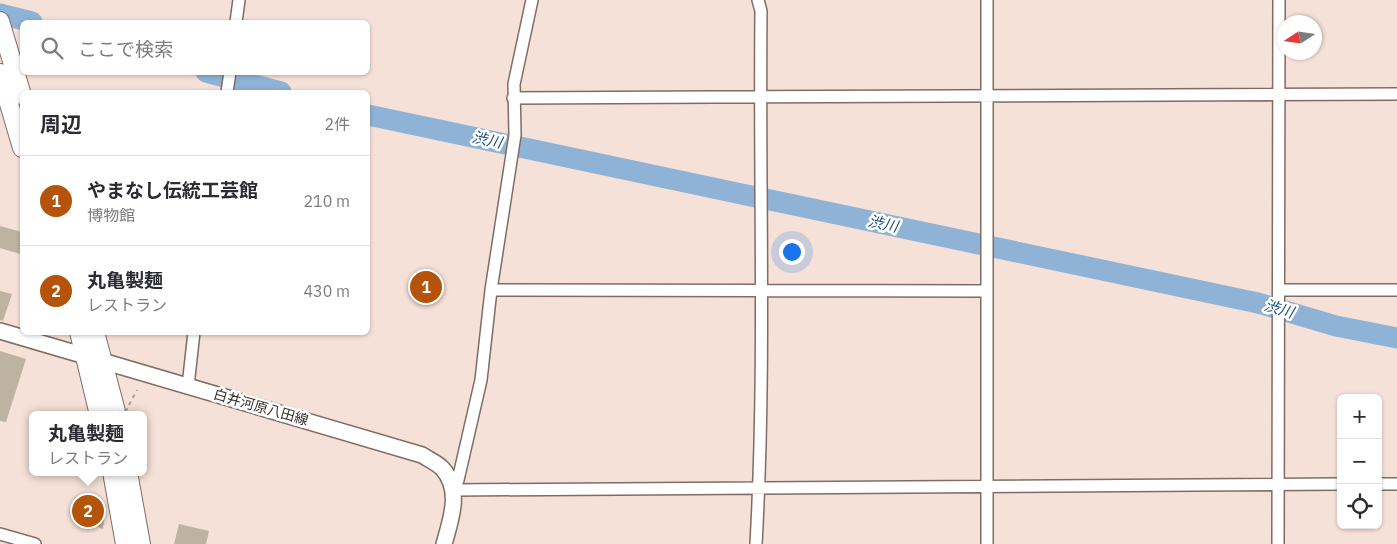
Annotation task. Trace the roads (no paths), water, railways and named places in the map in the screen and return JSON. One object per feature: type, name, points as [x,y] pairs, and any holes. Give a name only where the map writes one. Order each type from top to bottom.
[{"type":"highway","points":[[0,22],[20,90]]},
{"type":"highway","points":[[0,73],[20,141]]},
{"type":"highway","points":[[80,335],[99,411]]},
{"type":"highway","points":[[96,335],[122,411]]},
{"type":"highway","points":[[113,476],[125,544]]},
{"type":"highway","points":[[129,476],[141,544]]},
{"type":"main road","name":"白井河原八田線","points":[[0,331],[422,455],[441,468],[453,490]]},
{"type":"main road","points":[[444,544],[451,519],[453,490]]},
{"type":"street","points":[[236,20],[239,0]]},
{"type":"street","points":[[532,0],[514,84],[515,135],[491,290],[481,380],[458,480],[453,490],[1337,484]]},
{"type":"street","points":[[756,544],[759,488],[761,290],[761,11],[758,0]]},
{"type":"street","points":[[987,0],[987,544]]},
{"type":"street","points":[[1278,544],[1279,0]]},
{"type":"street","points":[[228,90],[230,75]]},
{"type":"street","points":[[513,98],[987,98],[1397,94]]},
{"type":"street","points":[[491,290],[987,291]]},
{"type":"street","points":[[1279,295],[1397,290]]},
{"type":"street","points":[[188,386],[194,335]]},
{"type":"street","points":[[1382,484],[1397,484]]},
{"type":"street","points":[[0,534],[35,544]]},
{"type":"waterway","name":"渋川","points":[[0,14],[24,20]]},
{"type":"waterway","name":"渋川","points":[[217,75],[274,90]]},
{"type":"waterway","name":"渋川","points":[[370,115],[1258,303],[1336,326],[1397,338]]},
{"type":"place","name":"やまなし伝統工芸館","points":[[426,287]]},
{"type":"place","name":"丸亀製麺","points":[[88,511]]}]
